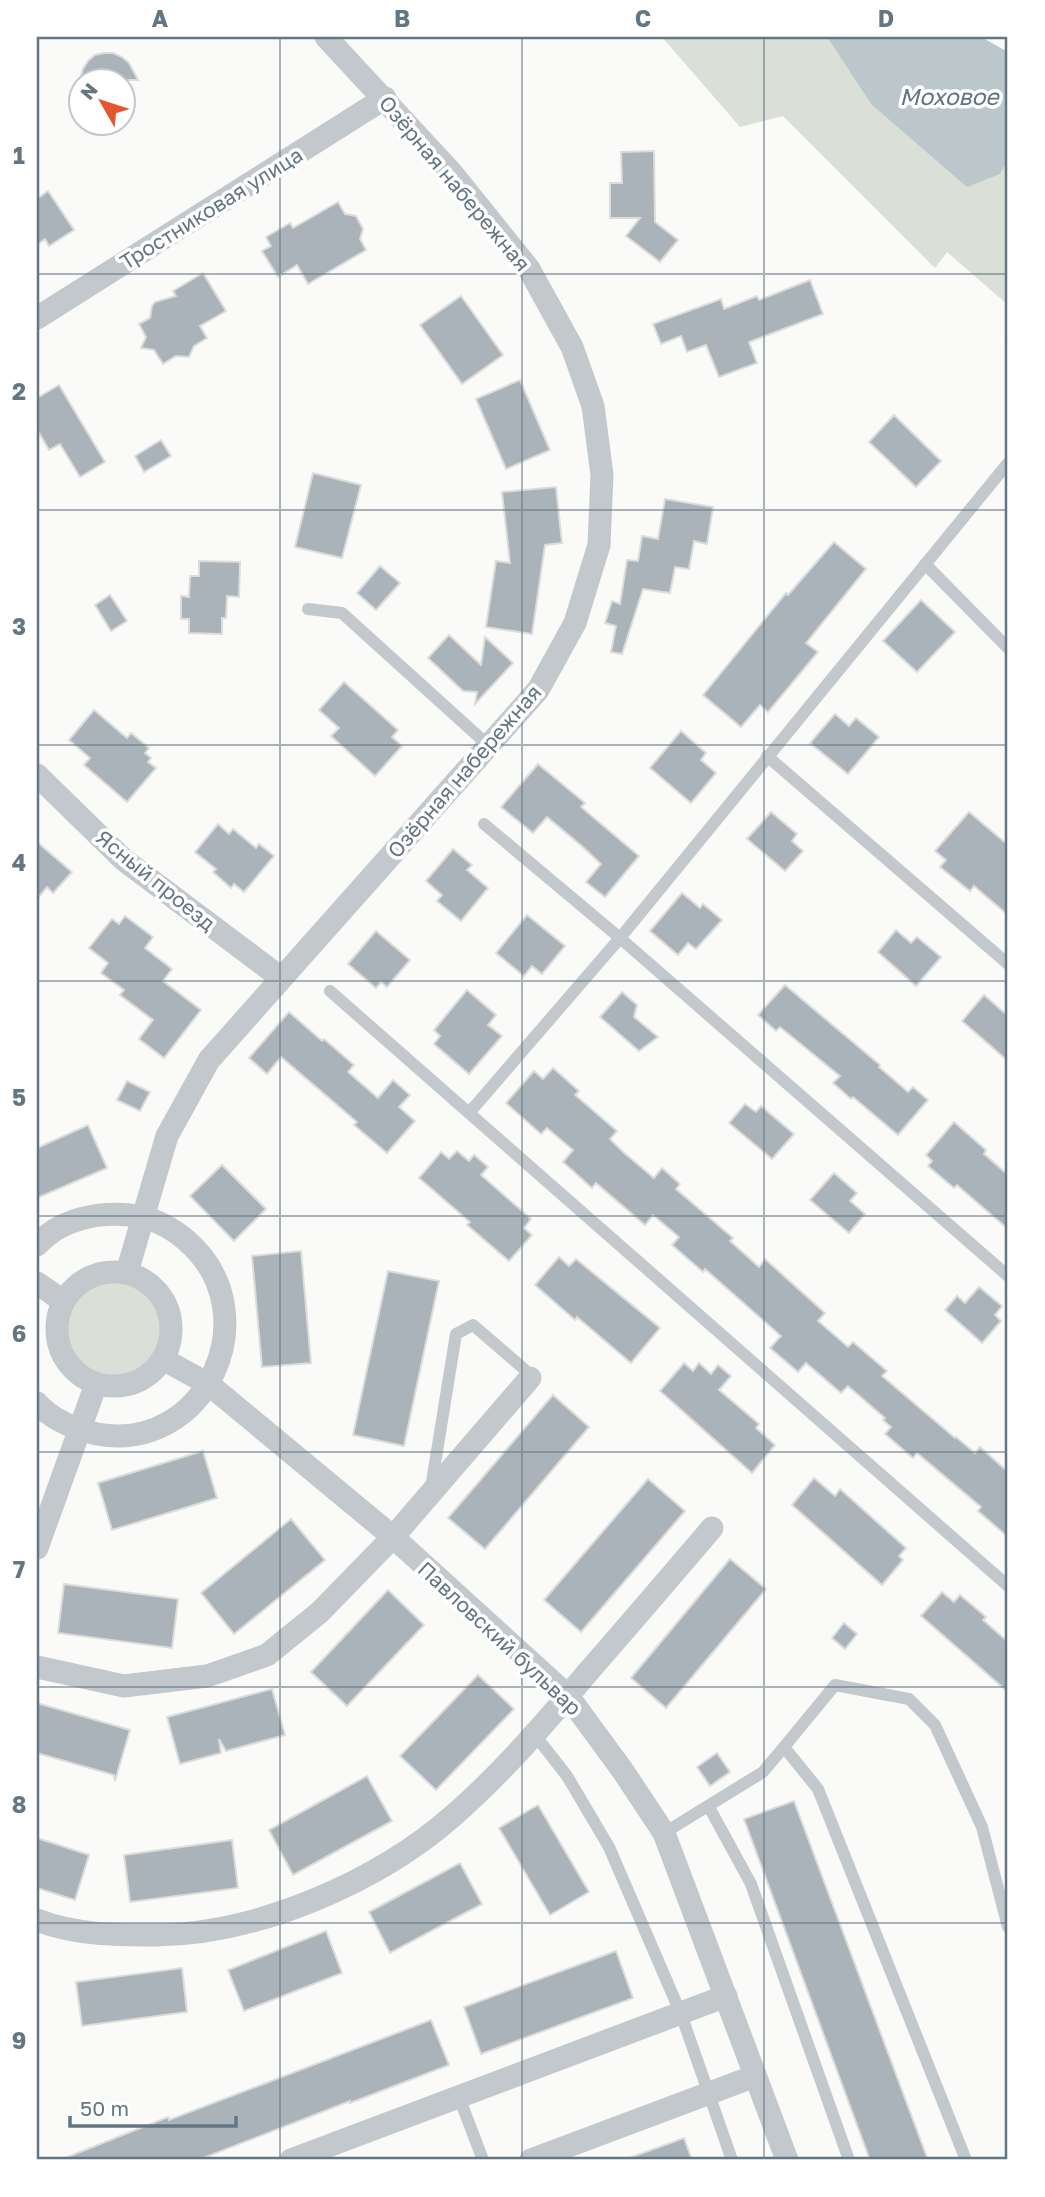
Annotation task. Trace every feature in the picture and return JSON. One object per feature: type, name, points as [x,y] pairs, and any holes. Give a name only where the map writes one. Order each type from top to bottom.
[{"type":"street","name":"Озёрная набережная","points":[[127,1272],[167,1136],[209,1060],[538,690],[575,623],[598,545],[603,475],[593,406],[572,346],[529,269],[451,172],[326,37]]},
{"type":"street","name":"Тростниковая улица","points":[[37,317],[385,98]]},
{"type":"street","name":"Ясный проезд","points":[[37,775],[124,860],[281,978]]},
{"type":"street","points":[[37,1245],[70,1221],[106,1213],[142,1216],[174,1230],[200,1253],[218,1283],[226,1317],[223,1352],[208,1384],[190,1406],[166,1423],[139,1433],[109,1436],[78,1430],[46,1413],[37,1403]]},
{"type":"street","points":[[108,1271],[127,1272],[147,1281],[162,1297],[170,1317],[171,1339],[163,1359],[150,1373],[133,1383],[114,1386],[96,1384],[78,1374],[65,1359],[57,1340],[57,1320],[63,1301],[74,1286],[90,1276],[108,1271]]},
{"type":"street","points":[[37,1283],[63,1301]]},
{"type":"street","name":"Павловский бульвар","points":[[163,1359],[208,1384],[393,1537],[568,1696],[623,1770],[664,1833],[787,2160]]},
{"type":"street","points":[[37,1667],[124,1686],[207,1676],[267,1655],[320,1612],[393,1537],[530,1378]]},
{"type":"street","points":[[37,1548],[96,1384]]},
{"type":"street","points":[[37,1920],[100,1935],[184,1935],[259,1921],[339,1890],[404,1852],[454,1815],[535,1735],[712,1528]]},
{"type":"street","points":[[291,2160],[726,1996]]},
{"type":"street","points":[[531,2160],[755,2076]]},
{"type":"lane","points":[[469,1113],[620,938],[1008,463]]},
{"type":"lane","points":[[925,564],[1008,648]]},
{"type":"lane","points":[[308,610],[342,613],[489,746]]},
{"type":"lane","points":[[767,756],[1008,964]]},
{"type":"lane","points":[[484,824],[620,938],[1008,1276]]},
{"type":"lane","points":[[331,991],[1008,1586]]},
{"type":"lane","points":[[430,1495],[456,1334],[473,1325],[524,1369],[530,1378]]},
{"type":"lane","points":[[664,1833],[763,1772],[835,1685],[909,1699],[935,1725],[982,1827],[1008,1927]]},
{"type":"lane","points":[[535,1735],[567,1776],[609,1847],[681,2014],[732,2160]]},
{"type":"lane","points":[[784,1746],[818,1789],[966,2160]]},
{"type":"lane","points":[[709,1807],[751,1884],[849,2160]]},
{"type":"lane","points":[[459,2097],[483,2160]]},
{"type":"shaded area","points":[[662,37],[827,37],[871,104],[1000,174],[1008,160],[1008,305],[947,252],[935,268],[783,116],[740,127]]},
{"type":"shaded area","points":[[115,1281],[133,1284],[148,1295],[159,1310],[162,1328],[159,1346],[148,1361],[133,1372],[115,1375],[97,1372],[82,1361],[71,1346],[68,1328],[71,1310],[82,1295],[97,1284]]},
{"type":"water","name":"Моховое","points":[[827,37],[981,37],[1008,52],[1008,160],[1000,174],[967,187],[871,104]]},
{"type":"building","points":[[113,53],[122,57],[131,66],[85,66],[95,55]]},
{"type":"building","points":[[654,151],[655,222],[678,240],[660,262],[626,236],[640,218],[610,218],[610,183],[622,183],[621,152]]},
{"type":"building","points":[[48,191],[74,230],[49,246],[45,239],[37,245],[37,199]]},
{"type":"building","points":[[338,202],[345,214],[356,216],[363,229],[360,239],[366,250],[308,284],[297,265],[278,277],[262,251],[271,246],[266,237],[290,223],[293,228]]},
{"type":"building","points":[[203,273],[226,311],[200,326],[207,338],[194,346],[189,357],[176,356],[163,364],[154,350],[141,348],[146,337],[139,324],[150,318],[155,302],[176,296],[173,291]]},
{"type":"building","points":[[810,280],[823,314],[749,342],[757,363],[719,377],[706,345],[687,352],[681,336],[661,344],[653,324],[721,299],[724,309],[757,296],[759,300]]},
{"type":"building","points":[[461,296],[503,355],[462,384],[420,325]]},
{"type":"building","points":[[520,380],[550,450],[506,469],[476,399]]},
{"type":"building","points":[[59,385],[105,462],[80,477],[60,444],[49,450],[37,429],[37,398]]},
{"type":"building","points":[[894,415],[941,461],[916,487],[869,442]]},
{"type":"building","points":[[161,440],[171,456],[144,472],[135,456]]},
{"type":"building","points":[[313,473],[361,485],[342,558],[295,547]]},
{"type":"building","points":[[556,487],[562,543],[545,545],[532,634],[486,627],[496,561],[510,563],[502,492]]},
{"type":"building","points":[[665,499],[713,507],[707,544],[694,541],[689,569],[675,567],[670,593],[643,589],[622,654],[611,652],[616,626],[605,623],[612,601],[620,604],[627,560],[638,561],[642,536],[658,539]]},
{"type":"building","points":[[834,542],[866,569],[806,643],[818,652],[768,712],[760,705],[741,727],[703,695],[786,593],[788,595]]},
{"type":"building","points":[[199,561],[240,562],[239,597],[227,596],[222,634],[189,633],[189,619],[181,619],[181,596],[189,597],[190,576],[199,576]]},
{"type":"building","points":[[380,566],[400,583],[376,610],[357,593]]},
{"type":"building","points":[[110,595],[127,621],[111,631],[95,605]]},
{"type":"building","points":[[921,600],[955,632],[917,672],[883,641]]},
{"type":"building","points":[[449,635],[481,665],[485,637],[513,663],[475,704],[477,692],[463,691],[428,658]]},
{"type":"building","points":[[344,682],[398,730],[392,737],[402,746],[375,776],[331,736],[339,728],[319,710]]},
{"type":"building","points":[[94,710],[127,738],[131,733],[149,748],[145,753],[151,758],[148,762],[156,768],[127,802],[84,765],[90,758],[69,740]]},
{"type":"building","points":[[835,714],[849,726],[856,718],[879,737],[848,774],[810,743]]},
{"type":"building","points":[[681,731],[706,753],[701,760],[716,773],[691,803],[650,768]]},
{"type":"building","points":[[538,764],[585,803],[581,807],[639,856],[605,897],[586,882],[601,864],[583,847],[547,817],[533,833],[501,807]]},
{"type":"building","points":[[771,812],[797,834],[792,841],[803,851],[785,871],[747,839]]},
{"type":"building","points":[[969,812],[1008,845],[1008,915],[974,886],[970,891],[940,867],[946,860],[935,851]]},
{"type":"building","points":[[218,824],[229,834],[233,829],[256,848],[259,844],[274,856],[244,892],[234,884],[231,888],[213,872],[216,869],[195,852]]},
{"type":"building","points":[[37,842],[72,872],[53,893],[47,887],[37,899]]},
{"type":"building","points":[[453,849],[472,865],[467,870],[488,888],[461,921],[437,901],[442,895],[426,881]]},
{"type":"building","points":[[682,893],[700,908],[703,904],[722,920],[696,949],[688,943],[678,955],[650,931]]},
{"type":"building","points":[[527,915],[565,946],[542,974],[532,966],[524,976],[496,953]]},
{"type":"building","points":[[125,916],[153,937],[145,948],[172,969],[163,981],[201,1010],[164,1058],[139,1039],[153,1020],[120,995],[124,990],[101,973],[108,963],[89,948],[112,919],[119,924]]},
{"type":"building","points":[[896,930],[911,943],[917,937],[941,957],[916,986],[878,952]]},
{"type":"building","points":[[376,931],[410,960],[387,987],[381,982],[376,988],[348,964]]},
{"type":"building","points":[[785,985],[908,1092],[913,1087],[928,1100],[898,1135],[833,1083],[840,1076],[780,1027],[776,1031],[758,1015]]},
{"type":"building","points":[[467,990],[496,1015],[488,1025],[502,1036],[469,1074],[434,1044],[440,1036],[434,1030]]},
{"type":"building","points":[[622,992],[637,1005],[634,1017],[658,1037],[639,1051],[600,1017]]},
{"type":"building","points":[[984,995],[1008,1016],[1008,1061],[962,1021]]},
{"type":"building","points":[[289,1012],[354,1065],[348,1072],[378,1098],[393,1080],[410,1095],[399,1107],[415,1121],[387,1153],[354,1125],[357,1122],[281,1057],[267,1074],[249,1058]]},
{"type":"building","points":[[553,1068],[579,1091],[575,1095],[617,1131],[610,1139],[623,1152],[654,1178],[662,1168],[680,1184],[676,1189],[733,1238],[730,1241],[759,1267],[765,1259],[825,1313],[818,1321],[848,1347],[853,1342],[887,1371],[882,1376],[955,1438],[975,1453],[980,1447],[1008,1472],[1008,1537],[978,1511],[981,1507],[917,1453],[913,1458],[885,1434],[891,1427],[883,1420],[885,1418],[848,1386],[841,1393],[806,1363],[798,1372],[770,1348],[781,1336],[705,1269],[703,1272],[672,1245],[679,1237],[653,1215],[645,1225],[596,1183],[592,1188],[563,1162],[573,1150],[547,1128],[541,1134],[506,1103],[534,1071],[543,1079]]},
{"type":"building","points":[[127,1081],[150,1092],[140,1111],[117,1100]]},
{"type":"building","points":[[745,1104],[756,1112],[761,1106],[794,1134],[772,1159],[729,1123]]},
{"type":"building","points":[[954,1122],[986,1150],[984,1154],[1008,1175],[1008,1229],[957,1185],[954,1188],[928,1166],[932,1161],[926,1155]]},
{"type":"building","points":[[88,1125],[107,1168],[37,1198],[37,1148]]},
{"type":"building","points":[[457,1151],[469,1161],[474,1155],[488,1167],[481,1175],[531,1219],[524,1228],[532,1235],[509,1261],[467,1225],[470,1222],[419,1178],[441,1152],[449,1159]]},
{"type":"building","points":[[222,1165],[266,1209],[234,1241],[190,1196]]},
{"type":"building","points":[[834,1173],[857,1193],[850,1201],[865,1214],[849,1233],[810,1200]]},
{"type":"building","points":[[301,1251],[311,1363],[262,1367],[252,1256]]},
{"type":"building","points":[[559,1257],[569,1266],[576,1259],[660,1328],[631,1363],[535,1285]]},
{"type":"building","points":[[388,1271],[439,1281],[404,1446],[353,1435]]},
{"type":"building","points":[[979,1287],[1002,1306],[995,1315],[1001,1321],[982,1343],[945,1310],[957,1296],[965,1303]]},
{"type":"building","points":[[684,1363],[693,1371],[699,1363],[711,1374],[718,1365],[731,1376],[719,1390],[759,1424],[756,1428],[775,1445],[752,1473],[660,1391]]},
{"type":"building","points":[[553,1395],[589,1427],[485,1549],[448,1518]]},
{"type":"building","points":[[203,1451],[217,1498],[112,1530],[98,1483]]},
{"type":"building","points":[[814,1478],[835,1496],[840,1489],[906,1548],[899,1556],[903,1560],[882,1585],[792,1505]]},
{"type":"building","points":[[648,1479],[685,1511],[581,1632],[544,1600]]},
{"type":"building","points":[[291,1519],[325,1560],[234,1634],[201,1593]]},
{"type":"building","points":[[730,1559],[766,1589],[666,1708],[631,1678]]},
{"type":"building","points":[[64,1584],[178,1599],[172,1648],[58,1633]]},
{"type":"building","points":[[388,1590],[424,1625],[347,1706],[311,1672]]},
{"type":"building","points":[[942,1592],[954,1602],[960,1595],[986,1617],[983,1620],[1008,1642],[1008,1692],[921,1616]]},
{"type":"building","points":[[844,1623],[857,1634],[845,1649],[832,1638]]},
{"type":"building","points":[[478,1675],[514,1709],[436,1790],[400,1756]]},
{"type":"building","points":[[272,1689],[285,1735],[226,1751],[219,1739],[221,1753],[180,1764],[167,1717]]},
{"type":"building","points":[[37,1703],[130,1730],[115,1781],[114,1775],[37,1753]]},
{"type":"building","points":[[717,1753],[730,1772],[710,1786],[697,1767]]},
{"type":"building","points":[[367,1776],[392,1821],[293,1875],[269,1830]]},
{"type":"building","points":[[794,1801],[928,2160],[870,2160],[744,1819]]},
{"type":"building","points":[[538,1805],[589,1892],[550,1915],[499,1828]]},
{"type":"building","points":[[37,1838],[89,1855],[75,1900],[37,1888]]},
{"type":"building","points":[[232,1840],[238,1888],[130,1902],[124,1855]]},
{"type":"building","points":[[460,1863],[482,1904],[390,1953],[369,1912]]},
{"type":"building","points":[[326,1931],[342,1973],[244,2011],[228,1970]]},
{"type":"building","points":[[616,1951],[633,1998],[481,2054],[464,2007]]},
{"type":"building","points":[[182,1968],[187,2012],[82,2026],[76,1982]]},
{"type":"building","points":[[431,2020],[449,2065],[350,2103],[198,2160],[60,2160],[168,2117],[169,2120]]},
{"type":"building","points":[[684,2138],[692,2160],[629,2158]]}]
